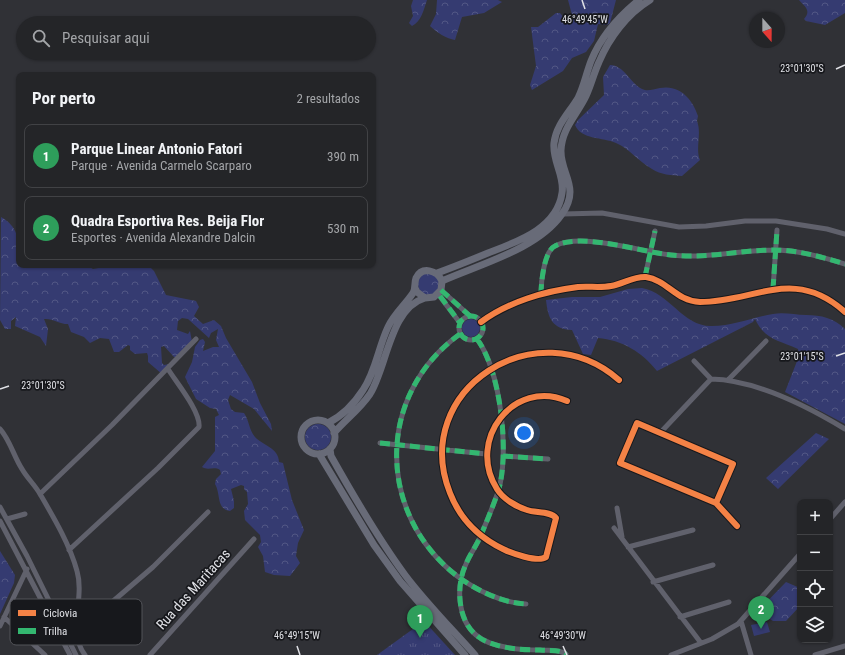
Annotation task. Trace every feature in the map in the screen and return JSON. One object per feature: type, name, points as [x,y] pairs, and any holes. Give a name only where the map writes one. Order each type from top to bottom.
[{"type":"main road","points":[[437,273],[517,241],[536,230],[550,217],[560,202],[563,189],[554,153],[554,144],[558,128],[580,93],[598,46],[617,20],[639,0]]},
{"type":"main road","points":[[442,281],[529,244],[552,226],[563,214],[568,202],[570,190],[561,152],[562,136],[586,96],[599,62],[610,40],[632,13],[650,0]]},
{"type":"main road","points":[[328,423],[334,433],[333,444],[330,449],[320,454],[314,453],[304,446],[302,435],[307,425],[317,420],[328,423],[336,419],[350,407],[364,390],[374,369],[388,328],[399,308],[415,288],[415,283],[419,274],[428,270],[437,273],[442,281],[440,292],[430,298],[416,300],[406,312],[394,331],[381,371],[370,394],[356,412],[334,433]]},
{"type":"main road","points":[[415,288],[417,292],[425,298]]},
{"type":"main road","points":[[330,449],[331,456],[381,541],[406,576],[475,655]]},
{"type":"main road","points":[[320,454],[374,545],[400,581],[465,655]]},
{"type":"street","points":[[563,214],[602,213],[679,227],[706,226],[745,220],[776,221],[828,229],[845,234]]},
{"type":"street","points":[[773,288],[777,230]]},
{"type":"street","points":[[645,277],[655,232]]},
{"type":"street","points":[[541,294],[543,275],[549,252],[555,246],[583,242],[612,244],[671,255],[702,256],[776,250],[810,255],[845,264]]},
{"type":"street","points":[[481,322],[506,308],[541,294],[573,288],[606,287],[645,277],[658,282],[674,294],[691,301],[714,301],[773,288],[798,289],[818,294],[837,304],[845,312]]},
{"type":"street","points":[[440,292],[470,316],[478,318],[481,322],[482,332],[477,339],[469,340],[460,334]]},
{"type":"street","points":[[440,292],[460,323],[460,334]]},
{"type":"street","points":[[460,323],[465,318],[470,316]]},
{"type":"street","points":[[460,334],[436,354],[417,379],[405,405],[397,445],[399,484],[408,515],[426,546],[441,562],[461,579],[490,594],[514,602],[526,604]]},
{"type":"street","points":[[40,494],[196,339]]},
{"type":"street","points":[[477,339],[491,369],[501,416],[503,456],[498,491],[481,536],[465,565],[461,579],[461,606],[466,623],[477,636],[483,640],[506,647],[558,650],[566,654]]},
{"type":"street","points":[[728,380],[766,341]]},
{"type":"street","points":[[568,401],[553,397],[537,397],[522,402],[501,416],[492,432],[486,454],[490,473],[498,491],[511,502],[527,510],[555,516],[556,521],[548,555],[543,559],[516,554],[494,545],[481,536],[465,520],[452,498],[444,475],[442,450],[447,423],[459,400],[469,387],[491,369],[516,357],[529,354],[557,352],[584,358],[596,364],[618,380]]},
{"type":"street","points":[[694,361],[710,379],[728,380],[782,397],[817,412],[845,429]]},
{"type":"street","points":[[69,550],[158,468],[199,427],[199,420],[194,410],[168,368]]},
{"type":"street","points":[[660,433],[710,379]]},
{"type":"street","points":[[716,503],[733,464],[637,423],[620,463],[716,503],[737,526]]},
{"type":"street","points":[[0,429],[22,470],[40,494],[69,550],[79,580],[78,599]]},
{"type":"street","points":[[380,443],[486,454]]},
{"type":"street","points":[[503,456],[548,459]]},
{"type":"street","points":[[833,516],[845,502]]},
{"type":"street","points":[[0,507],[48,599]]},
{"type":"street","points":[[617,508],[623,540]]},
{"type":"street","points":[[116,599],[153,567],[208,512]]},
{"type":"street","points":[[7,520],[25,514]]},
{"type":"street","points":[[0,521],[41,599]]},
{"type":"street","points":[[614,528],[653,582],[701,643]]},
{"type":"street","points":[[628,548],[693,530]]},
{"type":"street","name":"Rua das Maritacas","points":[[150,655],[254,539]]},
{"type":"street","points":[[671,655],[726,631],[741,621],[797,557]]},
{"type":"street","points":[[653,582],[713,565]]},
{"type":"street","points":[[12,599],[26,570],[32,566]]},
{"type":"street","points":[[680,617],[729,602]]},
{"type":"street","points":[[0,626],[10,604]]},
{"type":"street","points":[[4,617],[10,623]]},
{"type":"street","points":[[741,621],[751,655]]},
{"type":"street","points":[[34,645],[45,655]]},
{"type":"street","points":[[65,645],[70,655]]},
{"type":"street","points":[[71,645],[76,655]]},
{"type":"street","points":[[81,645],[85,655]]},
{"type":"street","points":[[815,655],[845,646]]},
{"type":"green space","points":[[413,0],[427,0],[418,22],[412,26],[409,23],[413,16],[411,6]]},
{"type":"green space","points":[[437,0],[498,0],[502,2],[484,13],[462,17],[455,40],[442,35],[430,26],[436,14]]},
{"type":"green space","points":[[568,0],[616,0],[610,23],[607,25],[598,24],[594,41],[586,52],[572,58],[563,71],[532,90],[530,85],[536,66],[531,27],[538,27],[556,13],[560,13],[565,19],[569,18],[572,15]]},
{"type":"green space","points":[[799,0],[845,0],[845,13],[825,25],[806,21],[804,19],[807,13],[806,8]]},
{"type":"green space","points":[[610,65],[619,68],[634,83],[644,90],[667,87],[674,88],[685,94],[693,104],[698,116],[698,151],[700,160],[682,176],[655,171],[616,143],[587,136],[578,130],[575,125],[578,120],[604,95],[603,77]]},
{"type":"green space","points":[[1,217],[8,221],[16,234],[16,268],[151,268],[166,295],[196,301],[199,307],[194,316],[203,324],[214,320],[221,326],[226,338],[252,382],[260,403],[271,424],[272,431],[254,409],[230,395],[228,400],[231,409],[235,412],[244,413],[255,437],[273,450],[278,457],[279,462],[283,463],[292,500],[304,530],[298,543],[296,556],[300,563],[290,576],[274,575],[265,572],[263,556],[258,547],[261,542],[260,535],[245,520],[244,511],[248,504],[247,492],[244,489],[244,486],[241,485],[231,489],[234,508],[230,511],[226,510],[221,504],[215,484],[216,479],[221,474],[220,470],[216,468],[206,469],[202,467],[215,451],[215,417],[219,415],[216,409],[210,408],[196,399],[185,377],[192,362],[195,347],[200,340],[203,339],[205,342],[203,351],[213,347],[219,347],[216,340],[218,329],[211,333],[209,338],[188,319],[182,318],[178,321],[177,330],[188,334],[190,331],[192,342],[178,357],[174,357],[164,346],[161,347],[162,363],[164,365],[170,364],[162,374],[148,362],[147,353],[135,354],[130,350],[130,346],[128,345],[119,352],[114,352],[109,339],[100,338],[90,343],[84,337],[71,332],[68,324],[50,319],[44,319],[48,329],[46,346],[40,337],[15,326],[16,317],[11,321],[11,329],[5,329],[0,320]]},
{"type":"green space","points":[[429,273],[433,274],[439,280],[439,288],[433,294],[429,295],[425,294],[419,288],[418,284],[419,280],[425,274]]},
{"type":"green space","points":[[642,288],[661,296],[684,316],[702,325],[728,325],[765,315],[781,313],[827,318],[841,325],[845,329],[845,424],[785,392],[799,356],[798,349],[778,341],[768,335],[763,331],[755,319],[753,322],[657,371],[645,358],[631,348],[607,339],[598,338],[591,355],[583,354],[572,330],[556,325],[552,321],[548,312],[546,300],[572,297],[600,297],[628,289]]},
{"type":"green space","points":[[467,319],[475,319],[480,324],[478,335],[475,337],[467,337],[462,332],[462,324]]},
{"type":"green space","points":[[318,424],[327,428],[331,437],[327,446],[318,450],[309,446],[305,437],[309,428]]},
{"type":"green space","points":[[816,433],[829,439],[778,489],[766,478]]},
{"type":"green space","points":[[0,551],[15,575],[14,583],[0,614]]},
{"type":"green space","points":[[786,582],[797,587],[797,609],[786,621],[773,621],[758,611]]},
{"type":"green space","points":[[424,621],[455,655],[377,655]]},
{"type":"green space","points":[[767,622],[770,632],[754,636],[751,625]]},
{"type":"marked path","points":[[773,289],[777,230]]},
{"type":"marked path","points":[[645,277],[655,231]]},
{"type":"marked path","points":[[541,294],[544,268],[548,254],[555,246],[566,242],[580,241],[612,244],[684,256],[761,250],[783,250],[810,254],[845,264]]},
{"type":"marked path","points":[[441,290],[470,316]]},
{"type":"marked path","points":[[440,296],[460,323]]},
{"type":"marked path","points":[[471,316],[480,319],[483,328],[480,337],[471,340],[462,337],[459,328],[462,319],[471,316]]},
{"type":"marked path","points":[[460,334],[432,359],[413,388],[401,420],[397,454],[400,488],[411,520],[430,550],[457,576],[490,595],[508,601],[526,604]]},
{"type":"marked path","points":[[477,339],[485,353],[492,371],[497,391],[503,435],[502,476],[490,514],[463,572],[460,591],[462,611],[465,620],[476,635],[490,643],[515,649],[557,651],[566,654]]},
{"type":"marked path","points":[[380,443],[486,454]]},
{"type":"marked path","points":[[503,456],[548,459]]},
{"type":"cycle path","points":[[481,322],[503,309],[527,298],[553,291],[578,287],[611,286],[642,277],[660,282],[684,298],[692,301],[720,301],[774,290],[791,289],[809,291],[826,298],[845,312]]},
{"type":"cycle path","points":[[567,401],[548,396],[529,398],[513,406],[500,418],[492,434],[487,451],[489,470],[500,493],[510,502],[519,507],[530,511],[550,514],[556,518],[546,557],[537,559],[518,555],[494,544],[478,533],[459,511],[450,493],[442,456],[448,422],[464,393],[488,371],[519,357],[552,353],[587,360],[619,380]]},
{"type":"cycle path","points":[[716,503],[733,464],[637,423],[620,463],[716,503],[737,526]]},
{"type":"place","name":"Quadra Esportiva Res. Beija Flor","points":[[761,629]]},
{"type":"place","name":"Parque Linear Antonio Fatori","points":[[420,638]]}]
